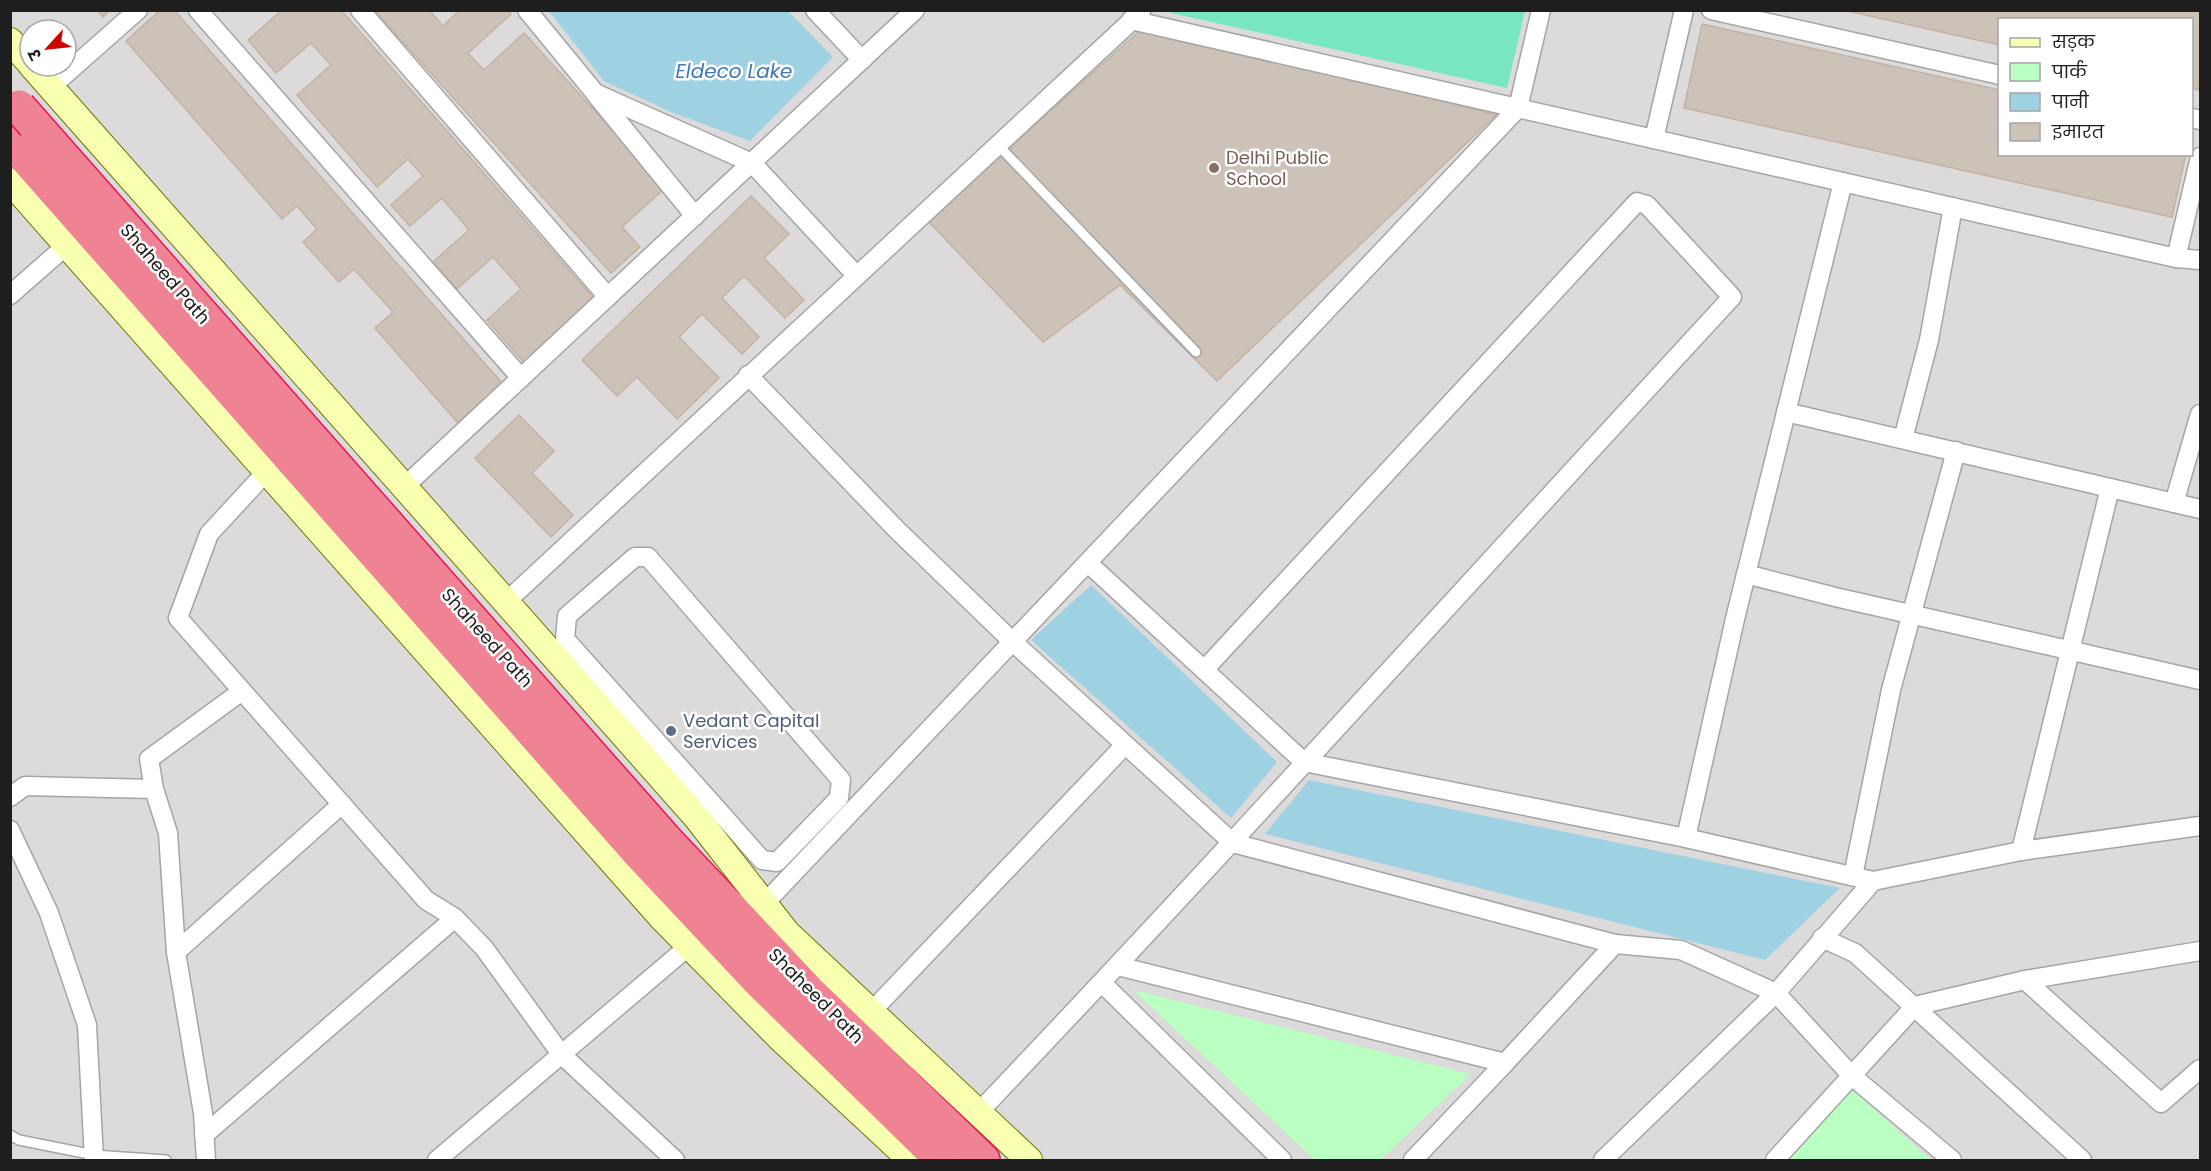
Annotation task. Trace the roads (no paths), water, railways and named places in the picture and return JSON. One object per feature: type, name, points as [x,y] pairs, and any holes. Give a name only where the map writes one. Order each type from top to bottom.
[{"type":"highway","name":"Shaheed Path","points":[[16,124],[640,854],[758,981],[942,1161]]},
{"type":"highway","name":"Shaheed Path","points":[[16,124],[665,839],[809,992],[983,1161]]},
{"type":"street","points":[[16,124],[43,102],[51,87],[138,10]]},
{"type":"street","points":[[198,10],[521,378]]},
{"type":"street","points":[[360,10],[608,297]]},
{"type":"street","points":[[527,10],[694,216]]},
{"type":"street","points":[[815,10],[862,60]]},
{"type":"street","points":[[404,487],[915,10]]},
{"type":"street","points":[[764,904],[1518,108],[1541,10]]},
{"type":"street","points":[[1654,139],[1684,10]]},
{"type":"street","points":[[1711,10],[1998,75]]},
{"type":"street","points":[[507,600],[855,274],[1137,15],[1518,108],[2176,258],[2200,260]]},
{"type":"street","points":[[43,78],[404,487],[507,600],[619,714],[710,817],[762,860],[777,862],[839,798],[842,780],[648,557],[635,557],[567,616],[565,639],[619,714]]},
{"type":"street","points":[[594,93],[752,163],[855,274]]},
{"type":"street","points":[[2176,258],[2200,157]]},
{"type":"street","points":[[10,181],[689,946],[780,1038],[910,1161]]},
{"type":"street","points":[[1686,838],[1746,574],[1843,182]]},
{"type":"street","points":[[978,1113],[1233,843],[1304,762],[1732,297],[1647,205],[1637,202],[1204,670]]},
{"type":"street","points":[[1903,439],[1929,340],[1953,207]]},
{"type":"street","points":[[10,295],[67,245]]},
{"type":"street","points":[[748,375],[897,530],[1013,642],[1233,843],[1616,944],[1681,950],[1776,993],[1852,1076],[1952,1161]]},
{"type":"street","points":[[1786,412],[2200,509]]},
{"type":"street","points":[[2174,503],[2200,414]]},
{"type":"street","points":[[1853,876],[1891,690],[1956,451]]},
{"type":"street","points":[[267,471],[209,534],[178,618],[426,900],[455,918],[484,948],[561,1054],[675,1161]]},
{"type":"street","points":[[2021,851],[2110,488]]},
{"type":"street","points":[[1088,563],[1304,762],[1686,838],[1873,881],[2021,851],[2200,826]]},
{"type":"street","points":[[1746,574],[2200,680]]},
{"type":"street","points":[[206,1161],[176,952],[168,832],[154,789],[149,759],[243,691]]},
{"type":"street","points":[[871,1012],[1125,745]]},
{"type":"street","points":[[10,797],[25,786],[154,789]]},
{"type":"street","points":[[176,952],[342,804]]},
{"type":"street","points":[[710,817],[764,904],[787,933],[1029,1161]]},
{"type":"street","points":[[10,830],[49,913],[87,1025],[94,1158]]},
{"type":"street","points":[[1603,1161],[1776,993],[1873,881]]},
{"type":"street","points":[[204,1135],[455,918]]},
{"type":"street","points":[[1822,938],[1854,953],[1915,1006],[2082,1161]]},
{"type":"street","points":[[1413,1161],[1616,944]]},
{"type":"street","points":[[437,1161],[689,946]]},
{"type":"street","points":[[1775,1161],[1915,1006],[2025,980],[2200,951]]},
{"type":"street","points":[[1118,966],[1506,1063]]},
{"type":"street","points":[[2025,980],[2161,1103],[2200,1069]]},
{"type":"street","points":[[1102,983],[1282,1161]]},
{"type":"lane","points":[[997,144],[1196,352]]},
{"type":"lane","points":[[10,1135],[19,1140],[94,1158],[165,1161]]},
{"type":"water","name":"Eldeco Lake","points":[[549,11],[788,11],[833,57],[750,141],[671,112],[604,81]]},
{"type":"water","points":[[1091,585],[1277,762],[1231,818],[1031,640]]},
{"type":"water","points":[[1309,780],[1840,888],[1765,960],[1265,834]]},
{"type":"place","name":"Delhi Public School","points":[[1214,168]]},
{"type":"place","name":"Vedant Capital Services","points":[[671,731]]}]
